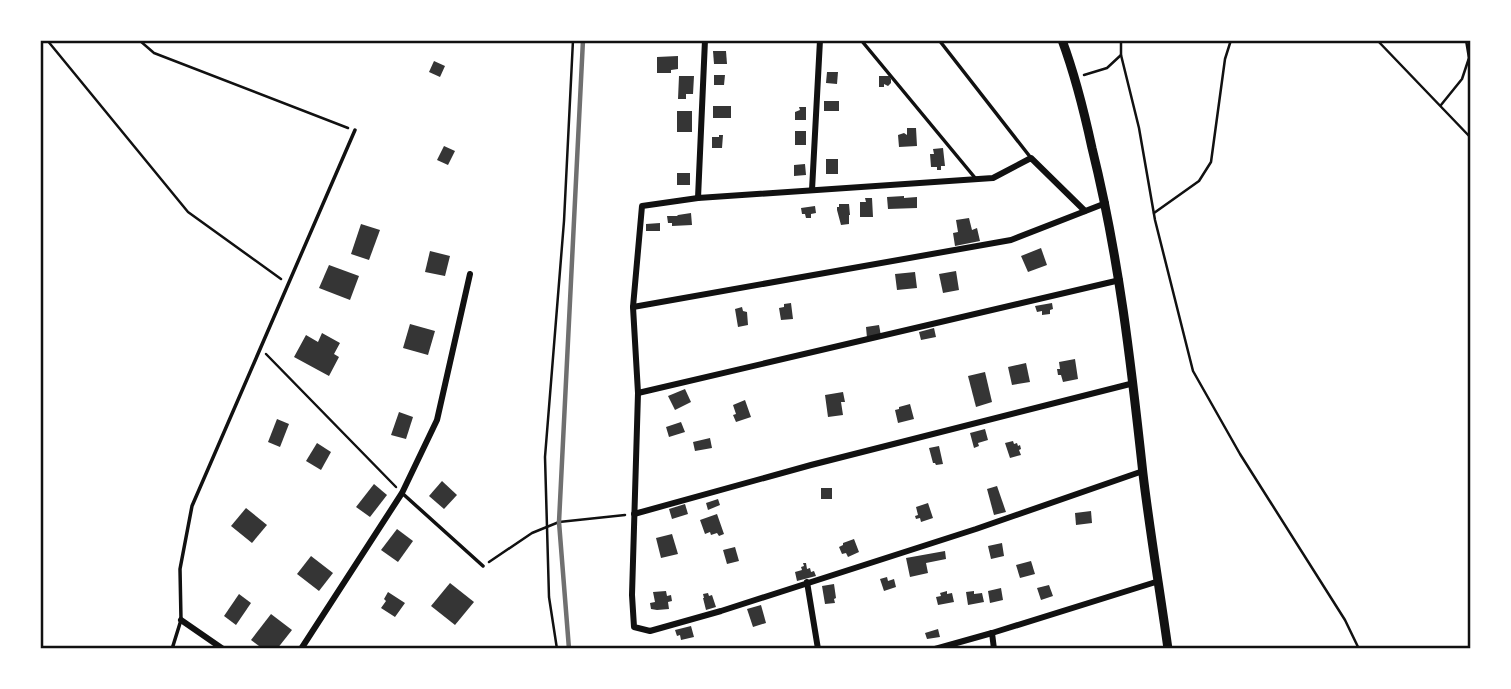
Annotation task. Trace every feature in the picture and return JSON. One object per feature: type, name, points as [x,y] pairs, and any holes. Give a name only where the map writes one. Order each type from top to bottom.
[{"type":"main road","points":[[1062,40],[1075,76],[1106,203],[1120,280],[1168,649]]},
{"type":"street","points":[[698,198],[705,40]]},
{"type":"street","points":[[812,190],[820,40]]},
{"type":"street","points":[[1085,211],[1031,158],[993,178],[698,198],[642,206],[633,307],[638,393],[632,595],[634,627],[650,631],[721,611],[976,529],[1143,471]]},
{"type":"street","points":[[633,307],[1011,240],[1106,203]]},
{"type":"street","points":[[301,649],[402,494],[437,420],[470,274]]},
{"type":"street","points":[[638,393],[1120,280]]},
{"type":"street","points":[[635,514],[811,465],[1134,383]]},
{"type":"street","points":[[935,649],[1159,581]]},
{"type":"street","points":[[807,582],[818,649]]},
{"type":"street","points":[[181,620],[223,649]]},
{"type":"street","points":[[992,633],[994,649]]},
{"type":"lane","points":[[861,40],[976,179]]},
{"type":"lane","points":[[939,40],[1031,158]]},
{"type":"lane","points":[[172,649],[181,620],[180,569],[192,506],[355,131]]},
{"type":"lane","points":[[402,494],[483,566]]},
{"type":"path","points":[[47,40],[188,212],[289,285]]},
{"type":"path","points":[[139,40],[154,53],[355,131]]},
{"type":"path","points":[[557,649],[549,597],[545,457],[564,221],[573,40]]},
{"type":"path","points":[[1121,40],[1121,55],[1139,128],[1154,213],[1193,371],[1240,454],[1345,620],[1359,649]]},
{"type":"path","points":[[1154,213],[1199,181],[1212,162],[1225,59],[1231,40]]},
{"type":"path","points":[[1377,40],[1471,138]]},
{"type":"path","points":[[1440,106],[1462,79],[1469,58],[1466,40]]},
{"type":"path","points":[[1075,76],[1107,68],[1121,55]]},
{"type":"path","points":[[261,350],[402,494]]},
{"type":"path","points":[[483,566],[532,533],[559,522],[635,514]]},
{"type":"building","points":[[713,51],[726,51],[727,64],[714,64]]},
{"type":"building","points":[[678,56],[678,69],[671,70],[671,73],[657,73],[657,57]]},
{"type":"building","points":[[434,61],[445,66],[440,77],[429,72]]},
{"type":"building","points":[[827,72],[838,72],[837,84],[826,83]]},
{"type":"building","points":[[714,75],[725,75],[724,85],[714,85]]},
{"type":"building","points":[[679,76],[694,76],[693,94],[686,94],[686,99],[678,99]]},
{"type":"building","points":[[879,76],[889,76],[891,83],[879,87]]},
{"type":"building","points":[[824,101],[839,101],[839,111],[824,111]]},
{"type":"building","points":[[713,106],[731,106],[731,118],[713,118]]},
{"type":"building","points":[[799,107],[806,107],[806,120],[795,120],[795,112],[800,110]]},
{"type":"building","points":[[677,111],[692,111],[692,132],[677,132]]},
{"type":"building","points":[[907,128],[916,128],[917,146],[899,147],[898,135],[907,135]]},
{"type":"building","points":[[795,131],[806,131],[806,145],[795,145]]},
{"type":"building","points":[[723,135],[722,148],[712,148],[712,137]]},
{"type":"building","points":[[444,146],[455,151],[448,165],[437,160]]},
{"type":"building","points":[[943,148],[945,166],[937,170],[937,167],[931,167],[930,154],[934,154],[933,149]]},
{"type":"building","points":[[826,159],[838,159],[838,174],[826,174]]},
{"type":"building","points":[[805,164],[806,175],[794,176],[794,165]]},
{"type":"building","points":[[677,173],[690,173],[690,185],[677,185]]},
{"type":"building","points":[[887,197],[917,197],[917,208],[888,209]]},
{"type":"building","points":[[865,198],[872,198],[873,217],[860,217],[860,202],[866,202]]},
{"type":"building","points":[[839,204],[849,204],[849,224],[841,225],[837,210]]},
{"type":"building","points":[[815,206],[816,213],[811,214],[811,218],[802,214],[801,208]]},
{"type":"building","points":[[691,213],[692,225],[672,226],[672,223],[668,223],[667,216]]},
{"type":"building","points":[[969,218],[972,230],[977,228],[980,241],[955,246],[953,233],[958,232],[956,220]]},
{"type":"building","points":[[660,223],[660,231],[646,231],[646,224]]},
{"type":"building","points":[[361,224],[380,230],[369,260],[351,254]]},
{"type":"building","points":[[1041,248],[1047,265],[1028,272],[1021,256]]},
{"type":"building","points":[[430,251],[450,256],[445,276],[425,272]]},
{"type":"building","points":[[329,265],[359,276],[350,300],[319,288]]},
{"type":"building","points":[[956,271],[959,290],[943,293],[939,274]]},
{"type":"building","points":[[915,272],[917,288],[897,290],[895,274]]},
{"type":"building","points":[[791,303],[793,319],[781,320],[779,308]]},
{"type":"building","points":[[1052,303],[1050,314],[1042,315],[1042,311],[1037,312],[1035,306]]},
{"type":"building","points":[[742,307],[743,311],[747,312],[748,325],[738,327],[735,309]]},
{"type":"building","points":[[410,324],[435,331],[428,355],[403,348]]},
{"type":"building","points":[[879,325],[881,336],[867,338],[866,327]]},
{"type":"building","points":[[934,328],[936,337],[921,340],[919,332]]},
{"type":"building","points":[[322,333],[340,343],[334,354],[339,357],[329,376],[294,357],[306,335],[318,342]]},
{"type":"building","points":[[1075,359],[1078,379],[1063,382],[1061,375],[1058,375],[1059,362]]},
{"type":"building","points":[[1026,363],[1030,382],[1012,385],[1008,367]]},
{"type":"building","points":[[985,372],[992,402],[976,407],[968,376]]},
{"type":"building","points":[[685,389],[691,402],[675,410],[668,396]]},
{"type":"building","points":[[843,392],[843,415],[828,417],[825,395]]},
{"type":"building","points":[[745,400],[751,417],[736,422],[733,405]]},
{"type":"building","points":[[910,404],[914,419],[898,423],[895,410]]},
{"type":"building","points":[[399,412],[413,417],[406,439],[391,435]]},
{"type":"building","points":[[277,419],[289,424],[280,447],[268,442]]},
{"type":"building","points":[[681,422],[685,432],[669,437],[666,427]]},
{"type":"building","points":[[985,429],[988,440],[978,443],[979,446],[974,448],[970,433]]},
{"type":"building","points":[[710,438],[712,448],[695,451],[693,442]]},
{"type":"building","points":[[1013,441],[1014,444],[1020,445],[1021,455],[1010,458],[1005,443]]},
{"type":"building","points":[[317,443],[331,452],[321,470],[306,461]]},
{"type":"building","points":[[939,446],[943,464],[936,465],[929,448]]},
{"type":"building","points":[[442,481],[457,495],[444,509],[429,496]]},
{"type":"building","points":[[374,484],[387,495],[370,517],[356,507]]},
{"type":"building","points":[[997,486],[1006,512],[994,515],[987,489]]},
{"type":"building","points":[[821,488],[832,488],[832,499],[821,499]]},
{"type":"building","points":[[718,499],[720,505],[708,510],[706,503]]},
{"type":"building","points":[[928,503],[933,518],[921,522],[920,518],[916,519],[915,516],[918,515],[916,507]]},
{"type":"building","points":[[685,504],[688,514],[672,519],[669,509]]},
{"type":"building","points":[[246,508],[267,525],[252,543],[231,526]]},
{"type":"building","points":[[1091,511],[1092,523],[1076,525],[1075,513]]},
{"type":"building","points":[[717,514],[724,534],[705,534],[700,520]]},
{"type":"building","points":[[397,529],[413,541],[398,562],[381,550]]},
{"type":"building","points":[[672,534],[678,554],[661,558],[656,538]]},
{"type":"building","points":[[854,539],[859,552],[848,557],[846,553],[842,554],[839,547]]},
{"type":"building","points":[[1002,543],[1004,556],[991,559],[988,546]]},
{"type":"building","points":[[735,547],[739,561],[727,564],[723,550]]},
{"type":"building","points":[[945,551],[946,559],[926,563],[928,573],[910,577],[906,558]]},
{"type":"building","points":[[311,556],[333,573],[319,591],[297,574]]},
{"type":"building","points":[[1031,561],[1035,574],[1020,578],[1016,565]]},
{"type":"building","points":[[803,563],[806,563],[811,572],[814,571],[816,576],[797,581],[795,572],[802,570]]},
{"type":"building","points":[[887,577],[888,581],[894,579],[896,587],[884,591],[880,579]]},
{"type":"building","points":[[450,583],[474,602],[455,625],[431,606]]},
{"type":"building","points":[[834,584],[835,603],[825,604],[822,586]]},
{"type":"building","points":[[1049,585],[1053,596],[1041,600],[1037,588]]},
{"type":"building","points":[[1001,588],[1003,600],[990,603],[988,591]]},
{"type":"building","points":[[666,591],[667,596],[671,595],[672,601],[668,602],[669,609],[651,609],[650,603],[655,602],[653,592]]},
{"type":"building","points":[[947,591],[947,594],[952,593],[954,602],[938,605],[936,597]]},
{"type":"building","points":[[974,591],[974,594],[982,593],[984,602],[968,605],[966,592]]},
{"type":"building","points":[[388,592],[405,603],[395,617],[381,608]]},
{"type":"building","points":[[708,593],[709,596],[712,595],[716,607],[706,610],[703,594]]},
{"type":"building","points":[[239,594],[251,603],[236,625],[224,616]]},
{"type":"building","points":[[761,605],[766,623],[753,627],[747,609]]},
{"type":"building","points":[[271,614],[292,630],[277,649],[263,649],[251,640]]},
{"type":"building","points":[[691,626],[694,637],[681,640],[680,635],[677,636],[675,630]]},
{"type":"building","points":[[938,629],[940,637],[927,639],[925,633]]},
{"type":"railway","points":[[569,649],[559,522],[583,40]]}]
